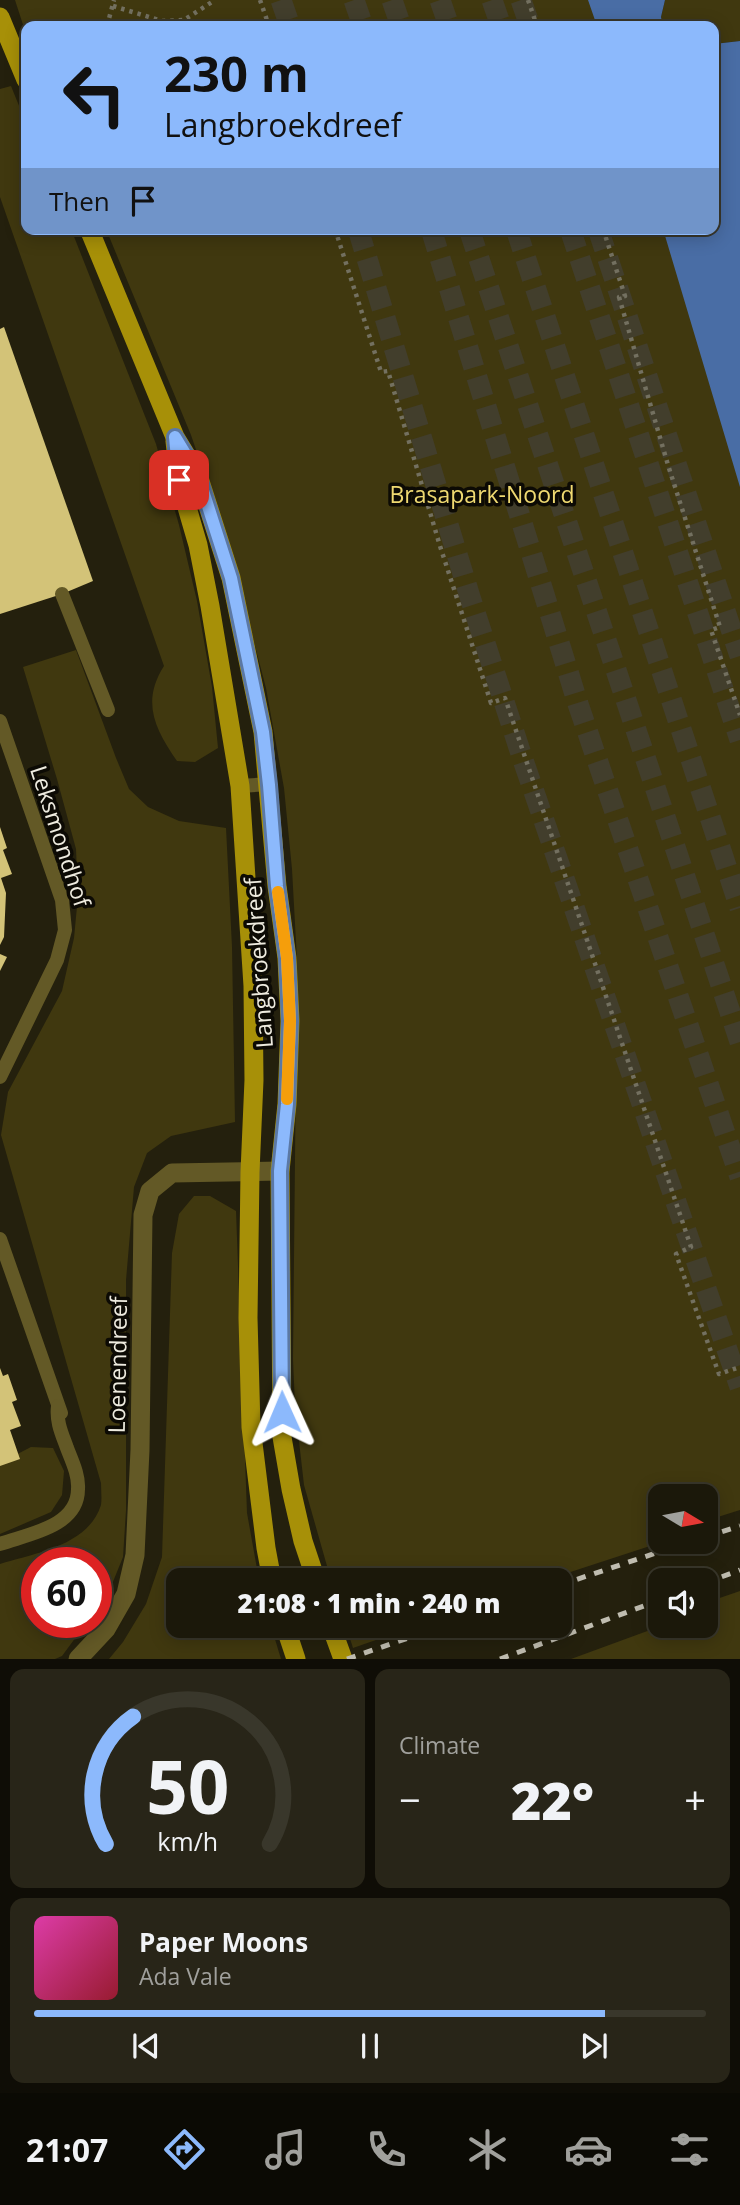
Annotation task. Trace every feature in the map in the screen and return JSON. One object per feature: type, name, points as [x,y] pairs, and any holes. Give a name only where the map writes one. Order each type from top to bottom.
[{"type":"main road","points":[[0,17],[21,67]]},
{"type":"main road","name":"Langbroekdreef","points":[[91,235],[175,437],[198,475],[231,578],[263,732],[277,886],[287,958],[290,1021],[287,1104],[280,1171],[282,1437],[300,1528],[312,1568]]},
{"type":"main road","name":"Langbroekdreef","points":[[175,437],[179,480],[198,545],[240,786],[253,986],[254,1080],[247,1318],[251,1427],[270,1568]]},
{"type":"main road","points":[[289,1638],[296,1659]]},
{"type":"main road","points":[[335,1638],[343,1659]]},
{"type":"street","name":"Loenendreef","points":[[78,1659],[106,1629],[126,1594],[135,1555],[140,1450],[143,1215],[150,1191],[173,1173],[280,1171]]},
{"type":"lane","points":[[62,594],[108,710]]},
{"type":"lane","name":"Leksmondhof","points":[[0,721],[62,900],[65,930],[57,960],[0,1077]]},
{"type":"lane","points":[[240,786],[269,785]]},
{"type":"lane","points":[[0,1239],[60,1412],[57,1418],[79,1489],[76,1502],[64,1519],[53,1526],[0,1544]]},
{"type":"path","points":[[109,21],[114,3],[162,21],[184,20],[215,0]]},
{"type":"path","points":[[260,0],[267,21]]},
{"type":"path","points":[[528,0],[535,21]]},
{"type":"path","points":[[337,235],[381,372],[388,371],[440,546],[491,703],[505,698],[691,1247],[676,1254],[719,1374],[740,1367]]},
{"type":"path","points":[[605,235],[625,296],[619,297],[667,465],[720,627],[711,630],[740,715]]},
{"type":"green space","points":[[15,0],[600,0],[602,21],[22,21]]},
{"type":"green space","points":[[665,0],[740,0],[740,41],[719,43],[719,21],[662,21]]},
{"type":"green space","points":[[11,86],[21,111],[21,235],[73,235],[156,444],[197,601],[212,687],[218,748],[195,762],[177,761],[157,726],[152,703],[153,692],[164,666],[0,197],[0,89]]},
{"type":"green space","name":"Brasapark-Noord","points":[[108,235],[670,235],[740,453],[740,1510],[718,1517],[718,1484],[648,1484],[648,1547],[572,1572],[572,1568],[328,1568],[304,1485],[295,1406],[293,1359],[297,960],[292,869],[284,788],[266,688],[229,546],[191,435]]},
{"type":"green space","points":[[76,650],[129,789],[148,807],[179,821],[226,828],[232,947],[235,1122],[171,1136],[147,1153],[134,1187],[126,1280],[126,1510],[123,1557],[112,1584],[112,1547],[56,1547],[73,1539],[94,1519],[101,1505],[101,1483],[1,1135],[8,1092],[62,991],[74,938],[78,896],[76,849],[23,667]]},
{"type":"green space","points":[[194,1196],[210,1196],[236,1211],[247,1513],[257,1568],[166,1568],[166,1638],[275,1638],[281,1659],[109,1659],[123,1642],[146,1604],[162,1557],[172,1253],[179,1214]]},
{"type":"green space","points":[[31,1447],[53,1448],[64,1471],[62,1495],[51,1512],[0,1534],[0,1463]]},
{"type":"green space","points":[[21,1558],[21,1638],[75,1638],[62,1656],[55,1659],[0,1659],[0,1564]]},
{"type":"green space","points":[[740,1591],[740,1659],[571,1659],[648,1631],[648,1638],[718,1638],[718,1599]]},
{"type":"green space","points":[[350,1638],[382,1638],[353,1648]]},
{"type":"water","points":[[588,0],[665,0],[662,21],[595,21]]},
{"type":"water","points":[[740,41],[740,487],[665,235],[719,235],[719,43]]},
{"type":"building","points":[[4,327],[93,581],[0,614],[0,329]]},
{"type":"building","points":[[0,827],[7,848],[3,850],[12,874],[1,878],[6,893],[4,937],[0,945]]},
{"type":"building","points":[[0,954],[7,957],[0,971]]},
{"type":"building","points":[[0,1368],[3,1376],[8,1374],[17,1400],[12,1402],[21,1426],[10,1430],[20,1459],[0,1466]]},
{"type":"tunnel","points":[[281,0],[288,21]]},
{"type":"tunnel","points":[[354,0],[361,21]]},
{"type":"tunnel","points":[[392,0],[399,21]]},
{"type":"tunnel","points":[[440,0],[447,21]]},
{"type":"tunnel","points":[[492,0],[499,21]]},
{"type":"tunnel","points":[[521,0],[528,21]]},
{"type":"tunnel","points":[[360,235],[470,597],[523,760],[740,1387]]},
{"type":"tunnel","points":[[433,235],[578,704],[740,1177]]},
{"type":"tunnel","points":[[471,235],[740,1042]]},
{"type":"tunnel","points":[[518,235],[740,908]]},
{"type":"tunnel","points":[[572,235],[740,740]]},
{"type":"tunnel","points":[[600,235],[740,656]]},
{"type":"railway","points":[[718,1533],[740,1526]]},
{"type":"railway","points":[[572,1581],[653,1554]]},
{"type":"railway","points":[[718,1578],[740,1570]]},
{"type":"railway","points":[[500,1659],[648,1604]]},
{"type":"railway","points":[[347,1659],[408,1638]]},
{"type":"slow traffic","points":[[278,892],[287,958],[290,1021],[287,1099]]},
{"type":"route","points":[[179,480],[175,437],[198,475],[231,578],[263,732],[269,785],[277,886],[287,958],[290,1021],[287,1104],[280,1171],[282,1412]]}]
